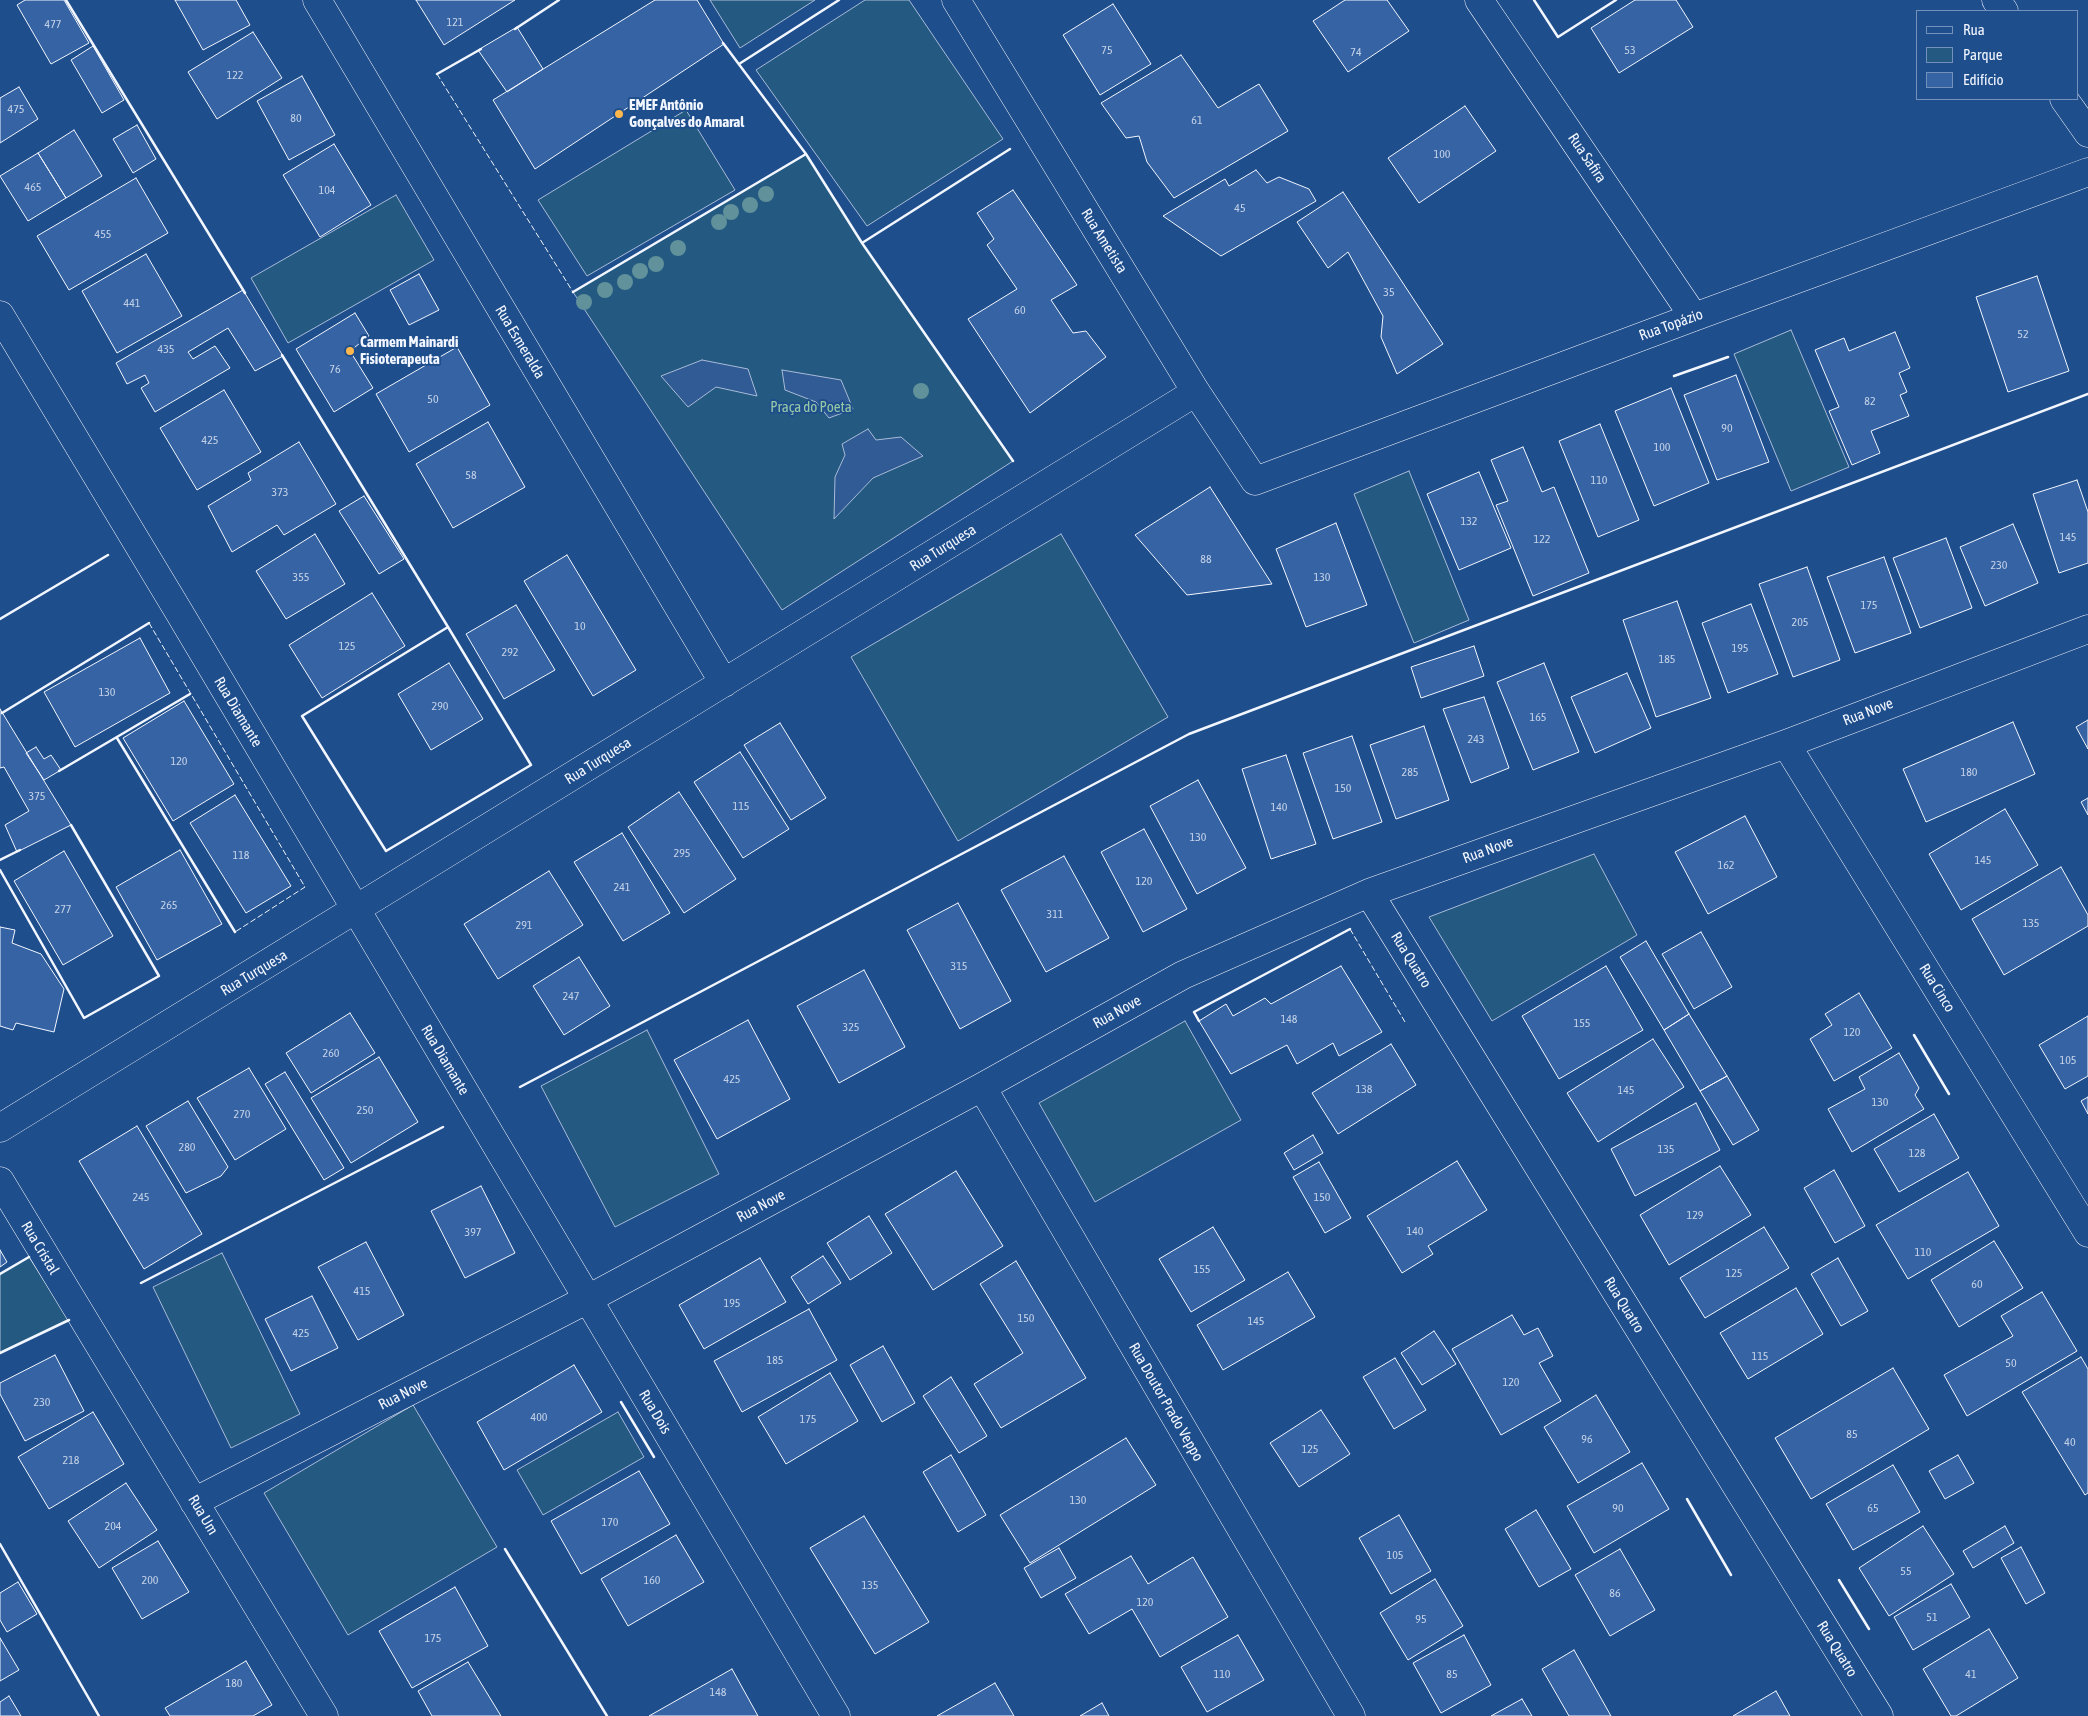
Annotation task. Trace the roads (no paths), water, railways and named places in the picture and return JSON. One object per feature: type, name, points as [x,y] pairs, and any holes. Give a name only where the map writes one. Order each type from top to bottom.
[{"type":"street","name":"Rua Esmeralda","points":[[317,0],[724,683]]},
{"type":"street","name":"Rua Ametista","points":[[956,0],[1196,392],[1255,481]]},
{"type":"street","name":"Rua Safira","points":[[1479,0],[1694,317]]},
{"type":"street","points":[[2065,100],[2088,133]]},
{"type":"street","name":"Rua Topázio","points":[[1255,481],[2088,172]]},
{"type":"street","name":"Rua Diamante","points":[[0,315],[475,1109]]},
{"type":"street","name":"Rua Turquesa","points":[[0,1128],[1196,392]]},
{"type":"street","name":"Rua Nove","points":[[194,1502],[588,1300],[982,1087],[1182,975],[1369,893],[1786,744],[2088,629]]},
{"type":"street","name":"Rua Cinco","points":[[1786,744],[2088,1233]]},
{"type":"street","name":"Rua Quatro","points":[[1369,893],[1879,1716]]},
{"type":"street","name":"Rua Doutor Prado Veppo","points":[[982,1087],[1350,1716]]},
{"type":"street","name":"Rua Dois","points":[[475,1109],[836,1716]]},
{"type":"street","name":"Rua Cristal","points":[[0,1181],[81,1315]]},
{"type":"street","name":"Rua Um","points":[[81,1315],[324,1716]]},
{"type":"place","name":"EMEF Antônio Gonçalves do Amaral","points":[[619,114]]},
{"type":"place","name":"Carmem Mainardi Fisioterapeuta","points":[[350,351]]},
{"type":"park label","name":"Praça do Poeta","points":[[811,407]]}]
